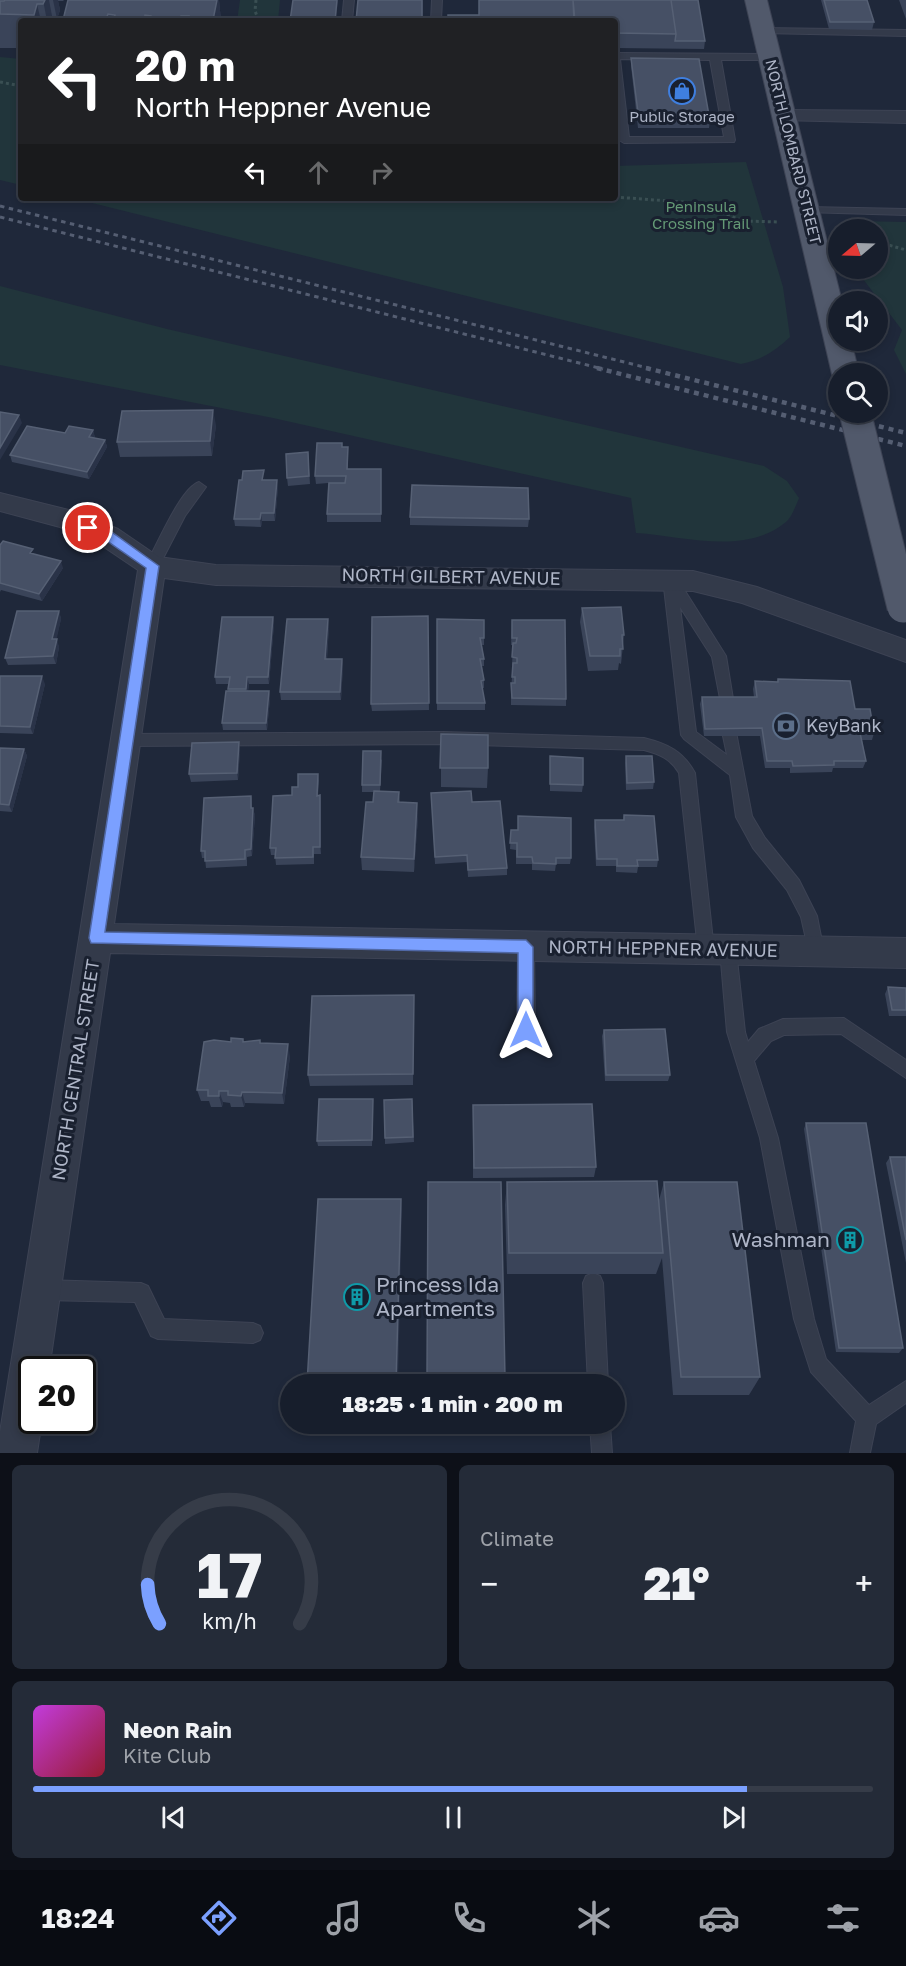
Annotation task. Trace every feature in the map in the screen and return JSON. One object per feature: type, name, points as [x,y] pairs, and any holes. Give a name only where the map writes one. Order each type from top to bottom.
[{"type":"main road","name":"NORTH LOMBARD STREET","points":[[756,0],[843,363]]},
{"type":"main road","points":[[858,423],[904,614]]},
{"type":"street","points":[[785,116],[906,117]]},
{"type":"street","name":"NORTH GILBERT AVENUE","points":[[0,502],[67,519],[108,536],[152,566],[216,575],[693,581],[736,591],[864,639],[906,651]]},
{"type":"street","name":"NORTH CENTRAL STREET","points":[[17,1453],[152,566]]},
{"type":"street","name":"NORTH HEPPNER AVENUE","points":[[96,938],[906,953]]},
{"type":"lane","points":[[347,18],[349,0]]},
{"type":"lane","points":[[436,18],[437,0]]},
{"type":"lane","points":[[763,31],[906,33]]},
{"type":"lane","points":[[618,56],[770,57]]},
{"type":"lane","points":[[618,104],[620,140],[730,140],[715,57]]},
{"type":"lane","points":[[808,210],[906,212]]},
{"type":"lane","name":"NORTH CENTRAL STREET","points":[[152,566],[171,535],[183,504],[199,487]]},
{"type":"lane","points":[[670,579],[719,657],[727,705]]},
{"type":"lane","points":[[670,579],[688,735],[737,772]]},
{"type":"lane","points":[[731,736],[744,817],[759,843],[793,885],[808,916],[816,952]]},
{"type":"lane","points":[[126,740],[444,738],[644,744],[675,754],[687,773],[717,950],[736,1032],[769,1138],[804,1319],[818,1365],[867,1418]]},
{"type":"lane","points":[[526,947],[526,1030]]},
{"type":"lane","points":[[744,1059],[765,1035],[783,1027],[844,1026],[906,1070]]},
{"type":"lane","points":[[593,1283],[598,1374]]},
{"type":"lane","points":[[43,1290],[141,1293],[158,1329],[253,1333]]},
{"type":"lane","points":[[860,1453],[867,1418],[906,1391]]},
{"type":"lane","points":[[601,1434],[602,1453]]},
{"type":"path","points":[[256,0],[255,11],[258,18]]},
{"type":"path","points":[[0,82],[18,85]]},
{"type":"path","points":[[618,197],[682,202],[703,206],[744,221],[774,221]]},
{"type":"path","points":[[888,245],[906,250]]},
{"type":"green space","points":[[240,0],[280,0],[278,18],[237,18]]},
{"type":"green space","points":[[0,57],[18,59],[18,184],[0,180]]},
{"type":"green space","name":"Peninsula Crossing Trail","points":[[746,162],[783,287],[790,337],[768,354],[741,364],[84,201],[618,201],[618,166]]},
{"type":"green space","points":[[888,222],[906,222],[906,374],[894,350],[902,330],[888,312],[888,291],[872,291],[863,279],[888,279]]},
{"type":"green space","points":[[0,286],[167,329],[764,466],[787,481],[799,498],[786,522],[770,532],[752,538],[714,541],[636,533],[631,498],[273,418],[0,365]]},
{"type":"building","points":[[45,0],[43,4],[37,4],[34,15],[0,14],[0,1]]},
{"type":"building","points":[[68,0],[217,0],[213,18],[181,16],[180,18],[151,18],[145,15],[144,18],[114,18],[115,15],[108,14],[106,18],[64,18]]},
{"type":"building","points":[[293,0],[337,0],[335,18],[290,18]]},
{"type":"building","points":[[358,0],[422,0],[422,18],[356,18]]},
{"type":"building","points":[[479,0],[573,0],[574,18],[448,18],[448,15],[479,15]]},
{"type":"building","points":[[573,0],[671,0],[676,34],[618,33],[618,18],[575,18]]},
{"type":"building","points":[[671,0],[698,0],[705,41],[675,41]]},
{"type":"building","points":[[824,0],[867,0],[874,22],[830,22]]},
{"type":"building","points":[[631,58],[699,59],[710,121],[639,120]]},
{"type":"building","points":[[213,410],[210,441],[117,442],[122,411]]},
{"type":"building","points":[[0,412],[19,415],[0,448]]},
{"type":"building","points":[[27,426],[65,433],[69,426],[93,430],[89,437],[105,440],[87,472],[10,455]]},
{"type":"building","points":[[317,443],[342,443],[342,447],[348,447],[347,469],[381,469],[381,514],[327,514],[329,483],[345,483],[346,476],[315,476]]},
{"type":"building","points":[[308,452],[309,476],[287,478],[286,454]]},
{"type":"building","points":[[264,470],[262,480],[277,480],[274,513],[261,513],[260,519],[234,519],[239,480],[242,480],[243,471]]},
{"type":"building","points":[[412,485],[528,488],[529,519],[410,517]]},
{"type":"building","points":[[3,541],[33,549],[30,553],[61,561],[39,594],[0,583],[0,545]]},
{"type":"building","points":[[621,607],[624,635],[622,635],[623,649],[620,649],[620,656],[590,656],[582,608]]},
{"type":"building","points":[[17,611],[59,611],[52,639],[57,639],[53,656],[5,658]]},
{"type":"building","points":[[428,616],[429,703],[371,704],[372,617]]},
{"type":"building","points":[[222,617],[273,617],[268,677],[247,677],[246,689],[228,689],[230,677],[215,677]]},
{"type":"building","points":[[287,619],[328,619],[325,659],[342,659],[340,692],[280,692]]},
{"type":"building","points":[[437,619],[484,620],[484,638],[480,638],[484,659],[480,659],[485,703],[437,703]]},
{"type":"building","points":[[512,620],[565,620],[566,699],[512,698],[511,683],[515,683],[515,677],[512,677],[513,663],[517,663],[517,658],[512,657],[513,643],[516,643],[517,638],[512,638]]},
{"type":"building","points":[[0,676],[42,676],[30,727],[0,726]]},
{"type":"building","name":"KeyBank","points":[[778,679],[850,681],[855,709],[870,709],[874,733],[860,733],[866,761],[834,761],[834,765],[793,766],[792,761],[767,761],[762,728],[705,729],[702,697],[757,697],[755,681],[778,682]]},
{"type":"building","points":[[226,691],[269,691],[266,723],[222,723]]},
{"type":"building","points":[[441,734],[488,735],[488,768],[440,768]]},
{"type":"building","points":[[239,742],[237,773],[189,774],[192,743]]},
{"type":"building","points":[[0,748],[24,749],[9,805],[0,804]]},
{"type":"building","points":[[363,751],[381,751],[380,785],[362,785]]},
{"type":"building","points":[[550,756],[583,758],[583,785],[550,784]]},
{"type":"building","points":[[626,756],[652,756],[654,782],[627,783]]},
{"type":"building","points":[[298,774],[318,774],[320,847],[313,847],[313,857],[275,858],[276,848],[270,848],[273,796],[292,795],[292,787],[298,787]]},
{"type":"building","points":[[374,791],[399,792],[398,802],[417,803],[414,859],[361,857],[366,802],[373,802]]},
{"type":"building","points":[[471,791],[472,802],[500,801],[507,868],[468,870],[467,855],[435,857],[431,793]]},
{"type":"building","points":[[251,796],[251,808],[253,808],[251,849],[245,850],[245,859],[205,861],[205,851],[201,851],[204,798]]},
{"type":"building","points":[[624,815],[654,816],[658,860],[637,860],[638,866],[617,866],[617,859],[597,859],[595,820],[624,820]]},
{"type":"building","points":[[518,816],[571,818],[571,858],[556,858],[556,864],[533,863],[532,857],[517,857],[517,843],[510,843],[511,830],[518,830]]},
{"type":"building","points":[[888,987],[906,988],[906,1010],[892,1010]]},
{"type":"building","points":[[414,995],[413,1074],[308,1075],[312,996]]},
{"type":"building","points":[[665,1029],[670,1075],[606,1075],[604,1030]]},
{"type":"building","points":[[231,1038],[243,1039],[243,1042],[260,1040],[260,1043],[288,1044],[282,1093],[242,1092],[241,1096],[228,1095],[228,1091],[219,1091],[219,1096],[208,1096],[208,1090],[197,1090],[204,1042],[214,1040],[231,1042]]},
{"type":"building","points":[[319,1099],[373,1099],[372,1140],[317,1141]]},
{"type":"building","points":[[412,1099],[413,1137],[385,1138],[384,1100]]},
{"type":"building","points":[[592,1104],[596,1167],[474,1168],[473,1105]]},
{"type":"building","name":"Washman","points":[[806,1123],[866,1123],[903,1348],[839,1348]]},
{"type":"building","points":[[890,1157],[906,1157],[906,1240]]},
{"type":"building","points":[[657,1181],[663,1253],[509,1253],[507,1182]]},
{"type":"building","points":[[428,1182],[501,1182],[505,1374],[427,1374]]},
{"type":"building","points":[[664,1182],[737,1182],[760,1377],[681,1377]]},
{"type":"building","name":"Princess Ida Apartments","points":[[318,1199],[401,1199],[396,1374],[308,1374]]},
{"type":"railway","points":[[0,206],[652,369]]},
{"type":"railway","points":[[0,217],[603,369]]},
{"type":"railway","points":[[597,368],[906,446]]},
{"type":"railway","points":[[646,368],[906,433]]},
{"type":"place","name":"Public Storage","points":[[682,91]]},
{"type":"place","name":"KeyBank","points":[[786,726]]},
{"type":"place","name":"Washman","points":[[850,1240]]},
{"type":"place","name":"Princess Ida Apartments","points":[[357,1297]]},
{"type":"route","points":[[88,528],[108,536],[152,566],[96,938],[526,947],[526,1030]]}]
